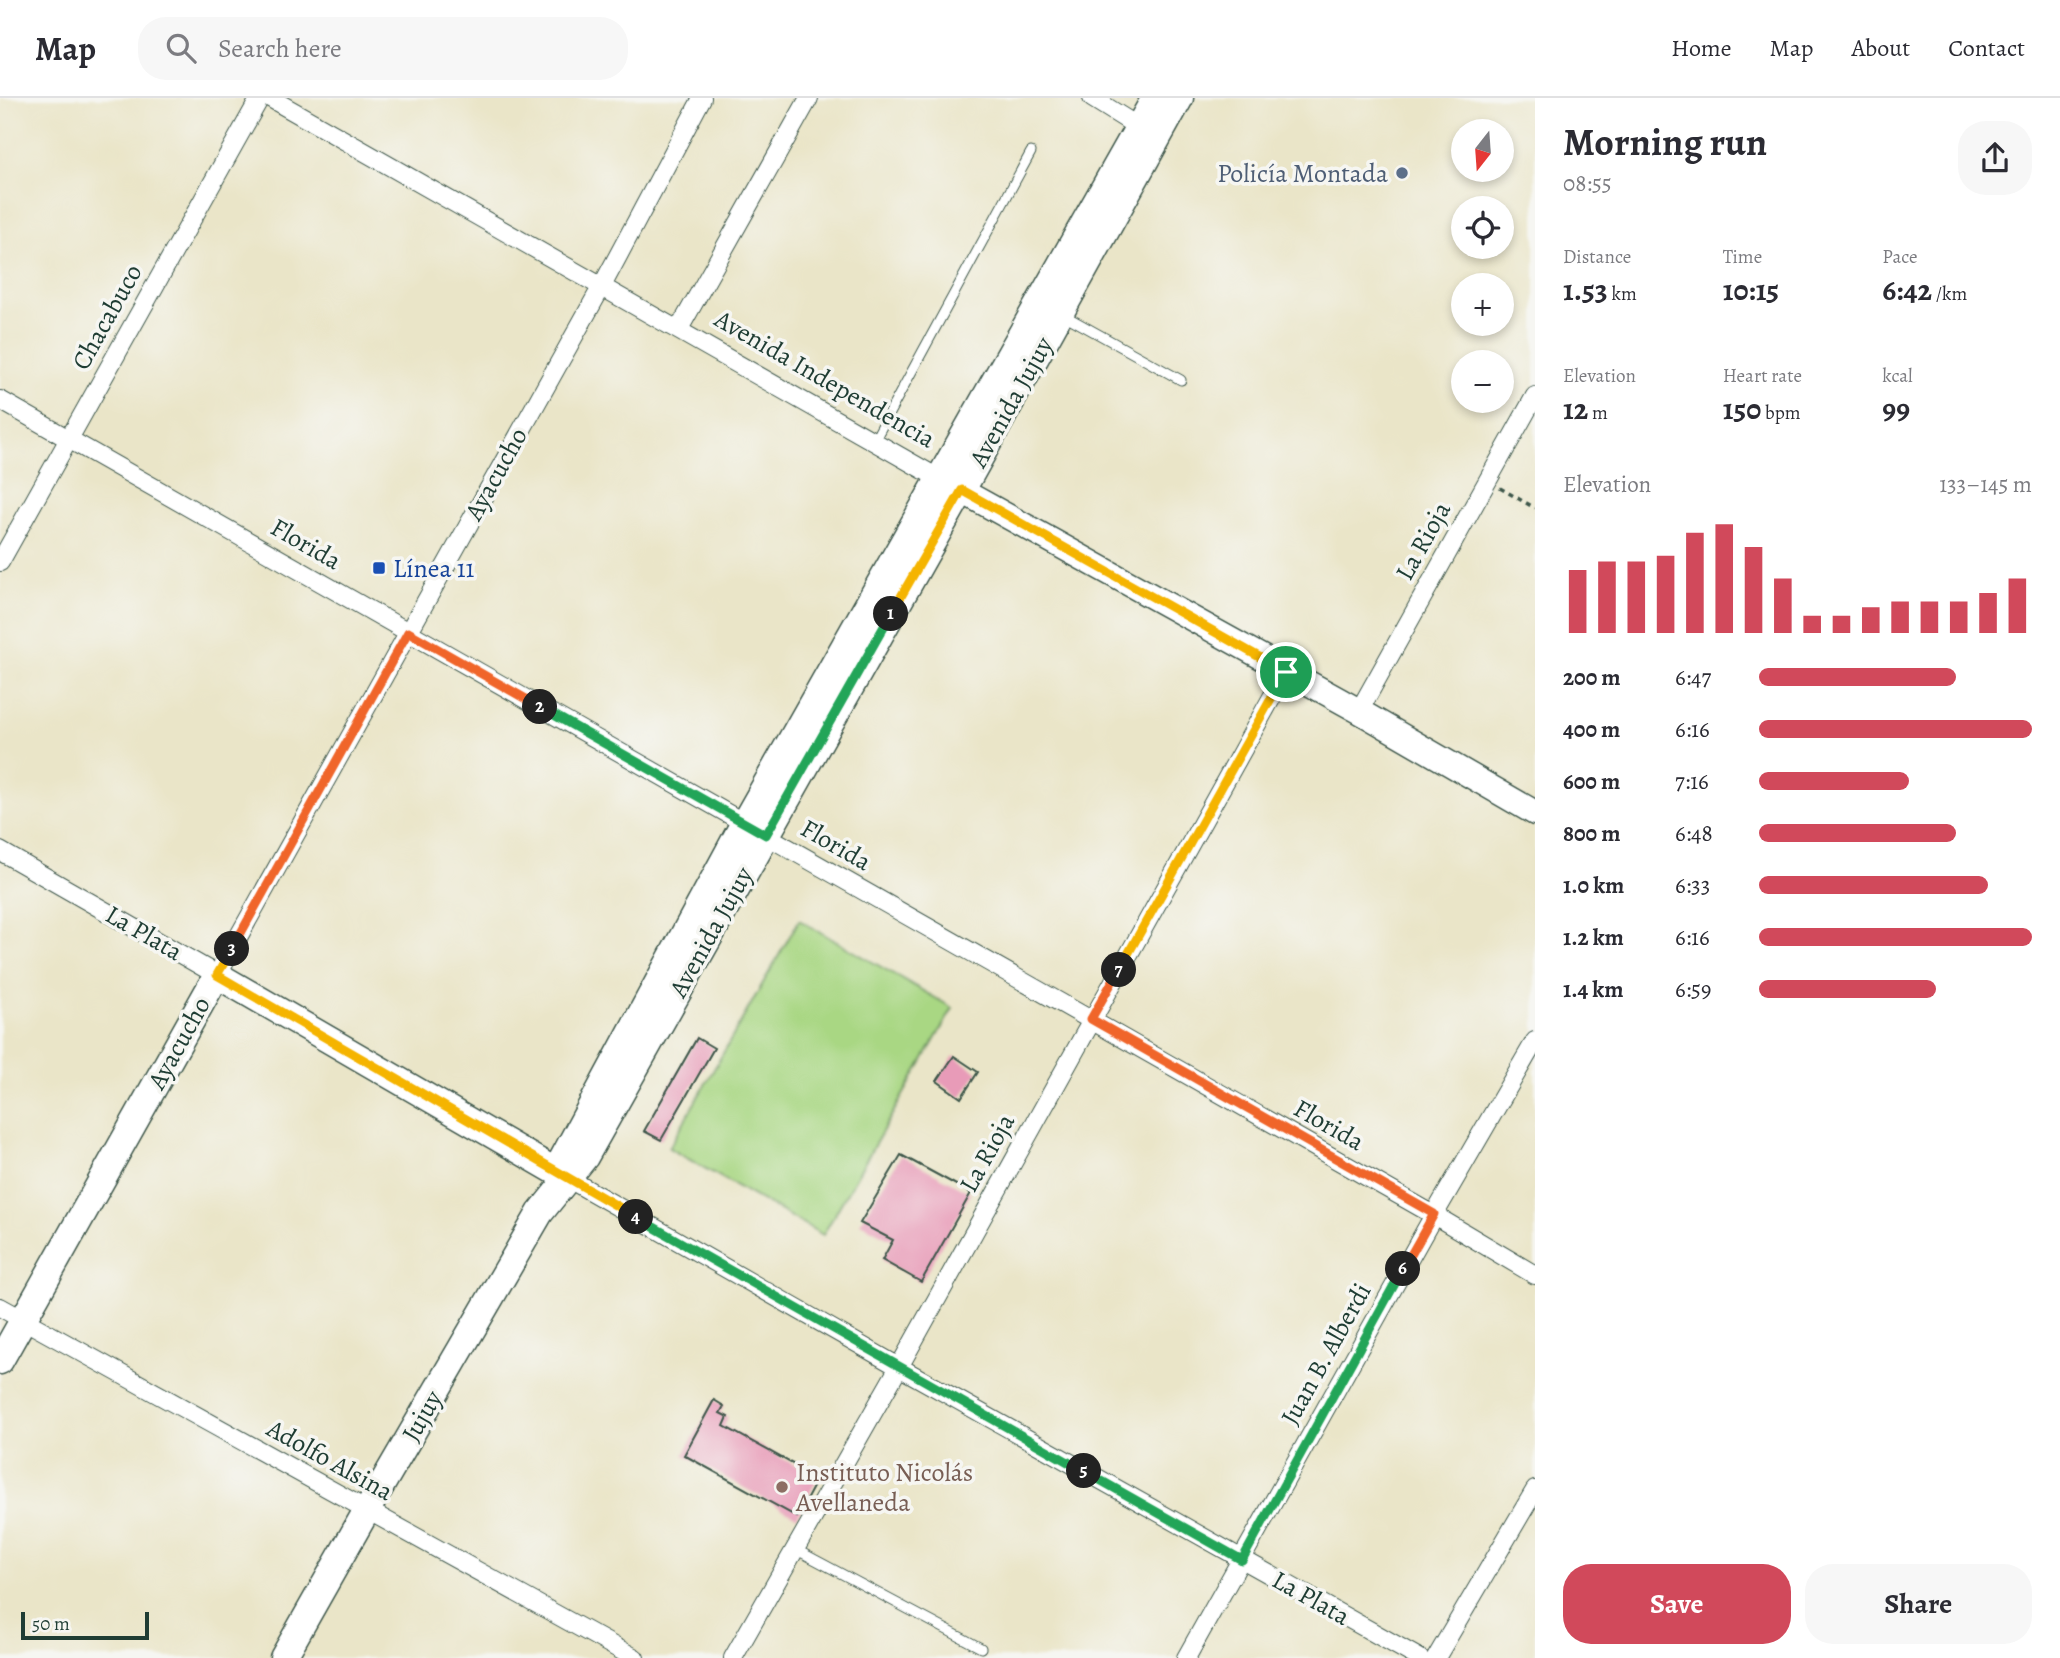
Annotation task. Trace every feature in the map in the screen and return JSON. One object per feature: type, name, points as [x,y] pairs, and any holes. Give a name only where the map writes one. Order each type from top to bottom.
[{"type":"main road","name":"Avenida Jujuy","points":[[755,829],[962,490],[1060,313],[1147,133],[1155,98]]},
{"type":"main road","name":"Avenida Jujuy","points":[[562,1175],[755,829],[938,478],[1147,133],[1180,98]]},
{"type":"main road","name":"Avenida Independencia","points":[[938,478],[1359,711],[1535,813]]},
{"type":"main road","name":"La Plata","points":[[217,975],[562,1175]]},
{"type":"main road","name":"Ayacucho","points":[[0,1361],[217,975]]},
{"type":"main road","name":"Jujuy","points":[[283,1658],[562,1175]]},
{"type":"street","name":"Chacabuco","points":[[0,562],[260,98]]},
{"type":"street","name":"Avenida Independencia","points":[[270,98],[938,478]]},
{"type":"street","name":"Ayacucho","points":[[217,975],[602,286],[702,98]]},
{"type":"street","points":[[679,329],[809,98]]},
{"type":"street","points":[[1091,98],[1147,133]]},
{"type":"street","name":"La Rioja","points":[[1359,711],[1535,397]]},
{"type":"street","name":"Florida","points":[[0,400],[1434,1214],[1535,1275]]},
{"type":"street","name":"La Rioja","points":[[733,1658],[899,1367],[1286,672]]},
{"type":"street","name":"La Plata","points":[[0,851],[217,975]]},
{"type":"street","name":"Juan B. Alberdi","points":[[1186,1658],[1434,1214],[1535,1041]]},
{"type":"street","name":"La Plata","points":[[562,1175],[1419,1658]]},
{"type":"street","name":"Adolfo Alsina","points":[[0,1307],[635,1658]]},
{"type":"street","points":[[1436,1658],[1535,1490]]},
{"type":"lane","points":[[874,441],[1031,152]]},
{"type":"lane","points":[[1060,313],[1181,380]]},
{"type":"lane","points":[[795,1549],[981,1648]]},
{"type":"path","points":[[1487,480],[1535,508]]},
{"type":"green space","points":[[799,920],[953,1008],[823,1235],[669,1148]]},
{"type":"building","points":[[697,1038],[714,1048],[661,1140],[644,1131]]},
{"type":"building","points":[[954,1056],[978,1072],[961,1098],[937,1081]]},
{"type":"building","points":[[901,1155],[971,1193],[921,1282],[882,1260],[893,1240],[860,1223]]},
{"type":"building","points":[[714,1400],[724,1406],[720,1413],[728,1417],[724,1426],[818,1478],[797,1517],[684,1455]]},
{"type":"place","name":"Policía Montada","points":[[1402,173]]},
{"type":"place","name":"Línea 11","points":[[379,568]]},
{"type":"place","name":"Instituto Nicolás Avellaneda","points":[[782,1487]]},
{"type":"route","points":[[962,490],[1286,672],[1091,1019],[1434,1214],[1242,1560],[569,1179],[217,975],[408,632],[766,835],[962,490]]}]
